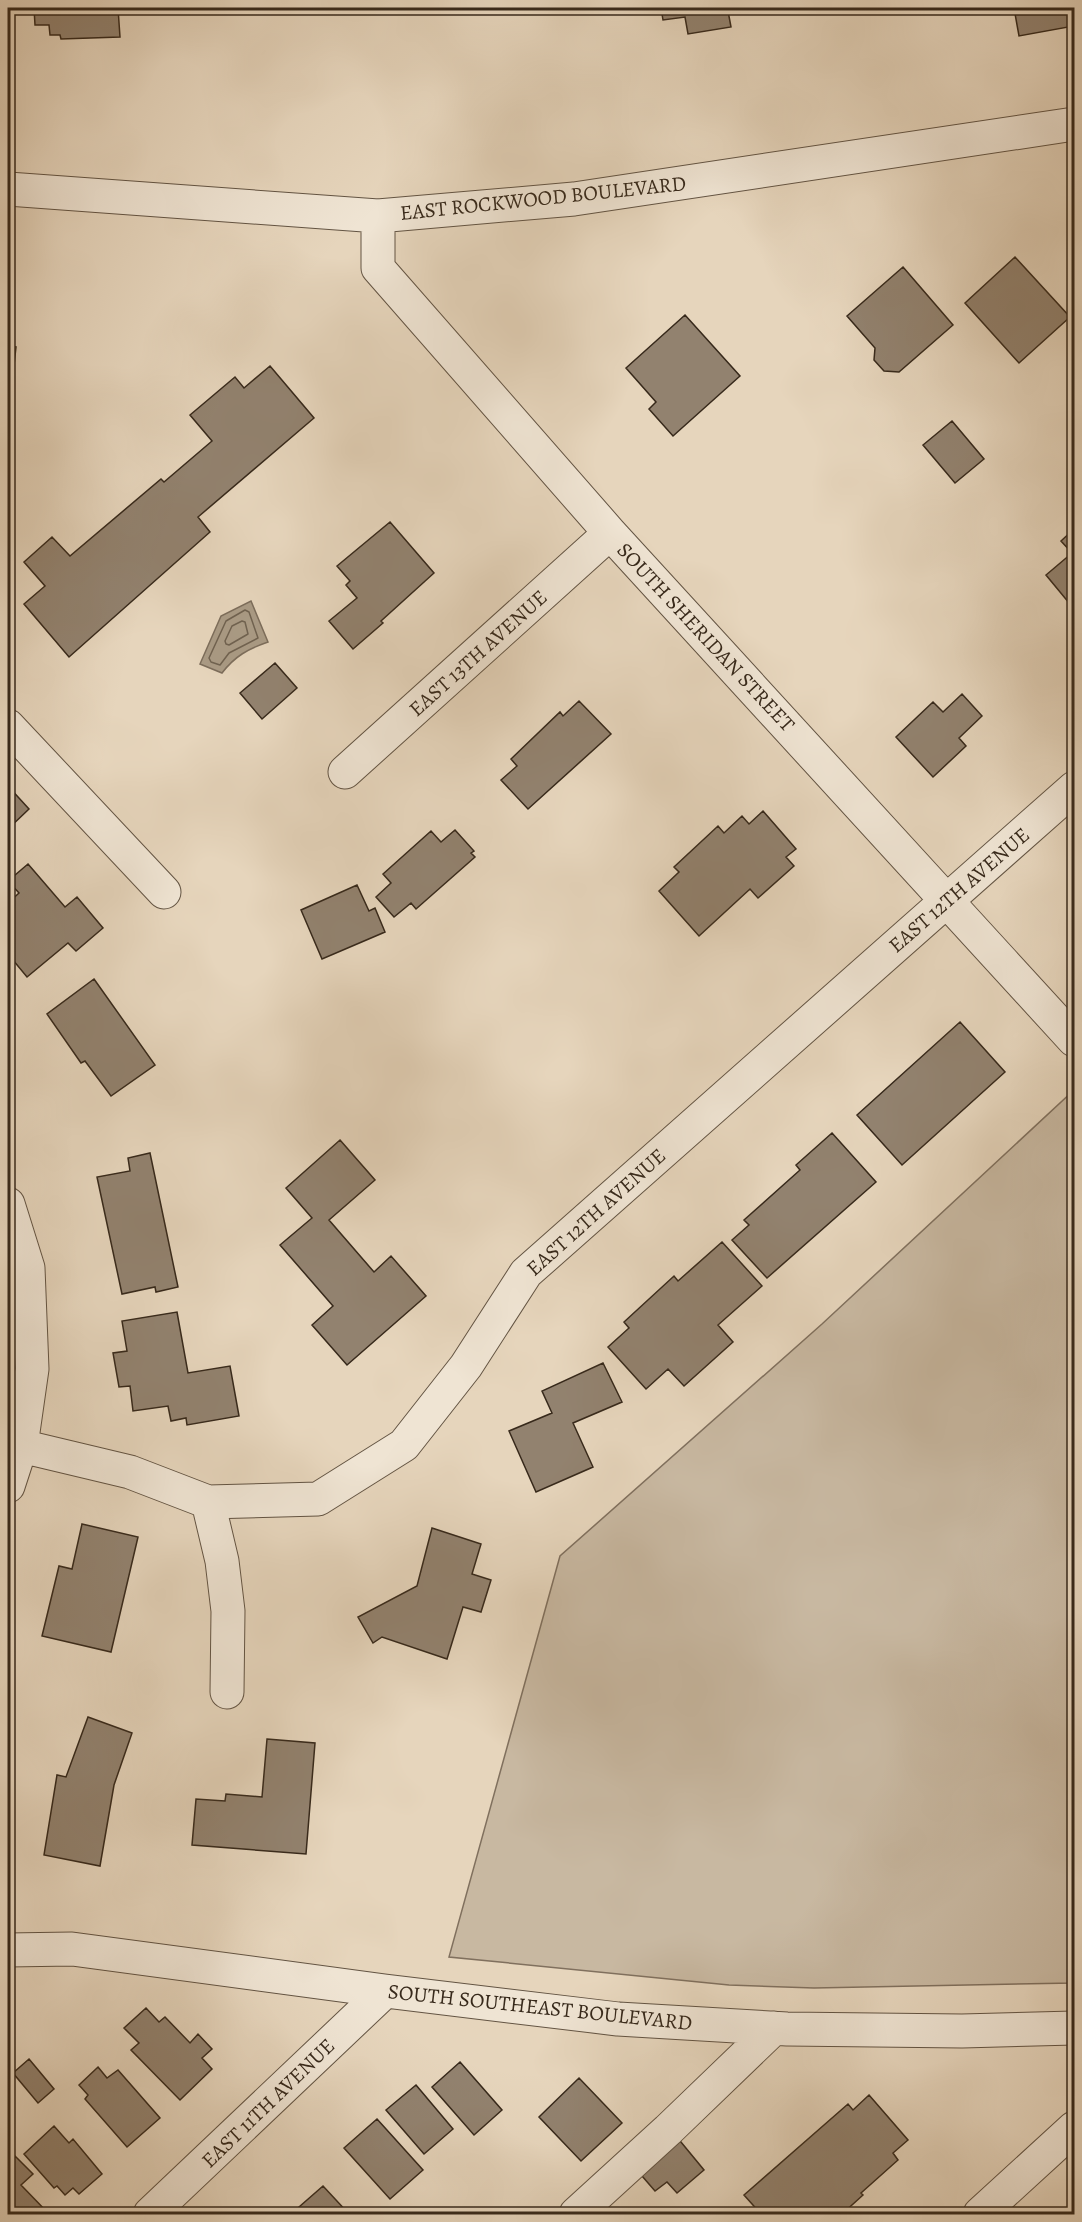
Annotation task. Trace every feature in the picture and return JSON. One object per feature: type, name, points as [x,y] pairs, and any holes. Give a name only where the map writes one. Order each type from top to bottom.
[{"type":"street","name":"EAST ROCKWOOD BOULEVARD","points":[[8,189],[378,216],[574,198],[1074,124]]},
{"type":"street","name":"SOUTH SHERIDAN STREET","points":[[378,216],[378,268],[610,533],[1074,1040]]},
{"type":"street","name":"EAST 13TH AVENUE","points":[[345,772],[610,533]]},
{"type":"street","points":[[8,726],[164,892]]},
{"type":"street","name":"EAST 12TH AVENUE","points":[[21,1446],[130,1472],[208,1502],[318,1500],[404,1445],[466,1366],[526,1273],[1074,788]]},
{"type":"street","points":[[8,1204],[28,1268],[32,1369],[21,1446],[8,1486]]},
{"type":"street","points":[[208,1502],[222,1561],[228,1611],[227,1692]]},
{"type":"street","name":"SOUTH SOUTHEAST BOULEVARD","points":[[8,1950],[72,1949],[385,1991],[618,2019],[787,2029],[962,2031],[1074,2028]]},
{"type":"street","name":"EAST 11TH AVENUE","points":[[150,2214],[385,1991]]},
{"type":"street","points":[[576,2214],[774,2028]]},
{"type":"street","points":[[980,2214],[1074,2128]]},
{"type":"shaded area","points":[[1074,1090],[1074,1983],[814,1988],[729,1985],[449,1957],[560,1556],[822,1324]]},
{"type":"water","points":[[251,601],[268,642],[242,654],[222,673],[200,664],[221,616]]},
{"type":"building","points":[[34,8],[118,8],[120,37],[61,39],[60,35],[50,35],[49,25],[35,25]]},
{"type":"building","points":[[661,8],[747,8],[728,11],[731,27],[688,34],[685,17],[663,20]]},
{"type":"building","points":[[1014,8],[1073,8],[1074,26],[1019,36]]},
{"type":"building","points":[[1015,257],[1070,317],[1019,363],[965,303]]},
{"type":"building","points":[[903,267],[953,325],[899,372],[884,371],[874,360],[875,348],[847,316]]},
{"type":"building","points":[[685,315],[740,376],[673,436],[649,409],[656,402],[626,368]]},
{"type":"building","points":[[8,346],[16,347],[12,383],[8,382]]},
{"type":"building","points":[[270,366],[314,418],[198,517],[210,532],[69,657],[24,604],[45,586],[24,562],[52,537],[70,556],[161,479],[164,482],[212,441],[190,415],[235,377],[244,388]]},
{"type":"building","points":[[952,421],[984,459],[955,483],[923,445]]},
{"type":"building","points":[[390,522],[434,573],[353,649],[329,621],[357,598],[346,585],[350,581],[337,566]]},
{"type":"building","points":[[1074,529],[1074,609],[1046,575],[1072,553],[1061,541]]},
{"type":"building","points":[[275,663],[297,688],[262,719],[240,693]]},
{"type":"building","points":[[962,694],[982,716],[959,738],[966,746],[933,777],[896,737],[933,702],[943,712]]},
{"type":"building","points":[[579,701],[611,734],[528,809],[501,780],[517,766],[511,759],[560,712],[563,716]]},
{"type":"building","points":[[8,786],[29,809],[8,829]]},
{"type":"building","points":[[763,811],[796,849],[786,857],[794,866],[758,898],[750,889],[699,936],[659,891],[679,872],[674,867],[718,826],[724,833],[742,816],[749,824]]},
{"type":"building","points":[[455,830],[474,851],[471,853],[475,857],[416,909],[411,903],[394,917],[376,897],[391,883],[383,874],[431,831],[441,842]]},
{"type":"building","points":[[28,864],[65,907],[77,897],[103,928],[76,951],[68,943],[27,977],[8,954],[8,903],[19,893],[8,881]]},
{"type":"building","points":[[357,885],[369,911],[375,908],[385,932],[322,959],[301,910]]},
{"type":"building","points":[[94,979],[155,1065],[111,1096],[85,1061],[81,1063],[47,1014]]},
{"type":"building","points":[[960,1022],[1005,1072],[902,1165],[857,1115]]},
{"type":"building","points":[[832,1133],[876,1182],[767,1278],[732,1240],[749,1225],[744,1220],[800,1170],[796,1165]]},
{"type":"building","points":[[340,1140],[375,1180],[329,1220],[374,1272],[391,1256],[426,1296],[347,1365],[312,1325],[333,1306],[280,1245],[312,1218],[286,1188]]},
{"type":"building","points":[[150,1153],[178,1287],[156,1292],[155,1287],[122,1294],[97,1177],[130,1171],[128,1158]]},
{"type":"building","points":[[722,1242],[762,1286],[718,1325],[733,1342],[684,1386],[668,1369],[646,1389],[608,1347],[629,1328],[624,1322],[674,1276],[678,1281]]},
{"type":"building","points":[[177,1312],[188,1373],[230,1366],[239,1416],[187,1425],[186,1418],[171,1421],[168,1406],[133,1411],[130,1386],[119,1387],[113,1353],[127,1351],[122,1321]]},
{"type":"building","points":[[603,1363],[622,1402],[573,1423],[593,1467],[536,1492],[509,1431],[552,1413],[542,1391]]},
{"type":"building","points":[[82,1524],[138,1537],[111,1652],[42,1636],[59,1566],[72,1569]]},
{"type":"building","points":[[432,1528],[481,1544],[472,1574],[491,1580],[481,1612],[463,1607],[447,1659],[382,1637],[373,1643],[358,1617],[417,1586]]},
{"type":"building","points":[[88,1717],[132,1733],[114,1785],[100,1866],[44,1855],[57,1775],[66,1777]]},
{"type":"building","points":[[267,1739],[315,1743],[306,1854],[192,1845],[196,1799],[225,1801],[226,1794],[262,1797]]},
{"type":"building","points":[[146,2008],[159,2022],[165,2017],[190,2043],[198,2034],[212,2049],[202,2058],[212,2069],[180,2100],[131,2050],[139,2043],[124,2028]]},
{"type":"building","points":[[29,2059],[54,2089],[38,2103],[13,2073]]},
{"type":"building","points":[[460,2062],[502,2110],[474,2135],[432,2087]]},
{"type":"building","points":[[98,2067],[107,2078],[118,2070],[160,2118],[127,2147],[85,2099],[88,2095],[79,2085]]},
{"type":"building","points":[[579,2078],[622,2123],[581,2161],[539,2117]]},
{"type":"building","points":[[416,2085],[453,2129],[424,2154],[386,2110]]},
{"type":"building","points":[[869,2095],[908,2140],[893,2153],[898,2160],[861,2193],[863,2195],[842,2214],[761,2214],[744,2195],[848,2104],[853,2110]]},
{"type":"building","points":[[377,2119],[423,2170],[390,2199],[344,2148]]},
{"type":"building","points":[[54,2126],[69,2143],[73,2139],[102,2174],[79,2194],[73,2188],[65,2195],[57,2186],[54,2188],[24,2154]]},
{"type":"building","points":[[676,2136],[704,2170],[677,2193],[667,2182],[655,2191],[636,2169]]},
{"type":"building","points":[[15,2156],[33,2174],[21,2185],[49,2214],[8,2214],[8,2163]]},
{"type":"building","points":[[323,2186],[349,2214],[291,2214]]}]
